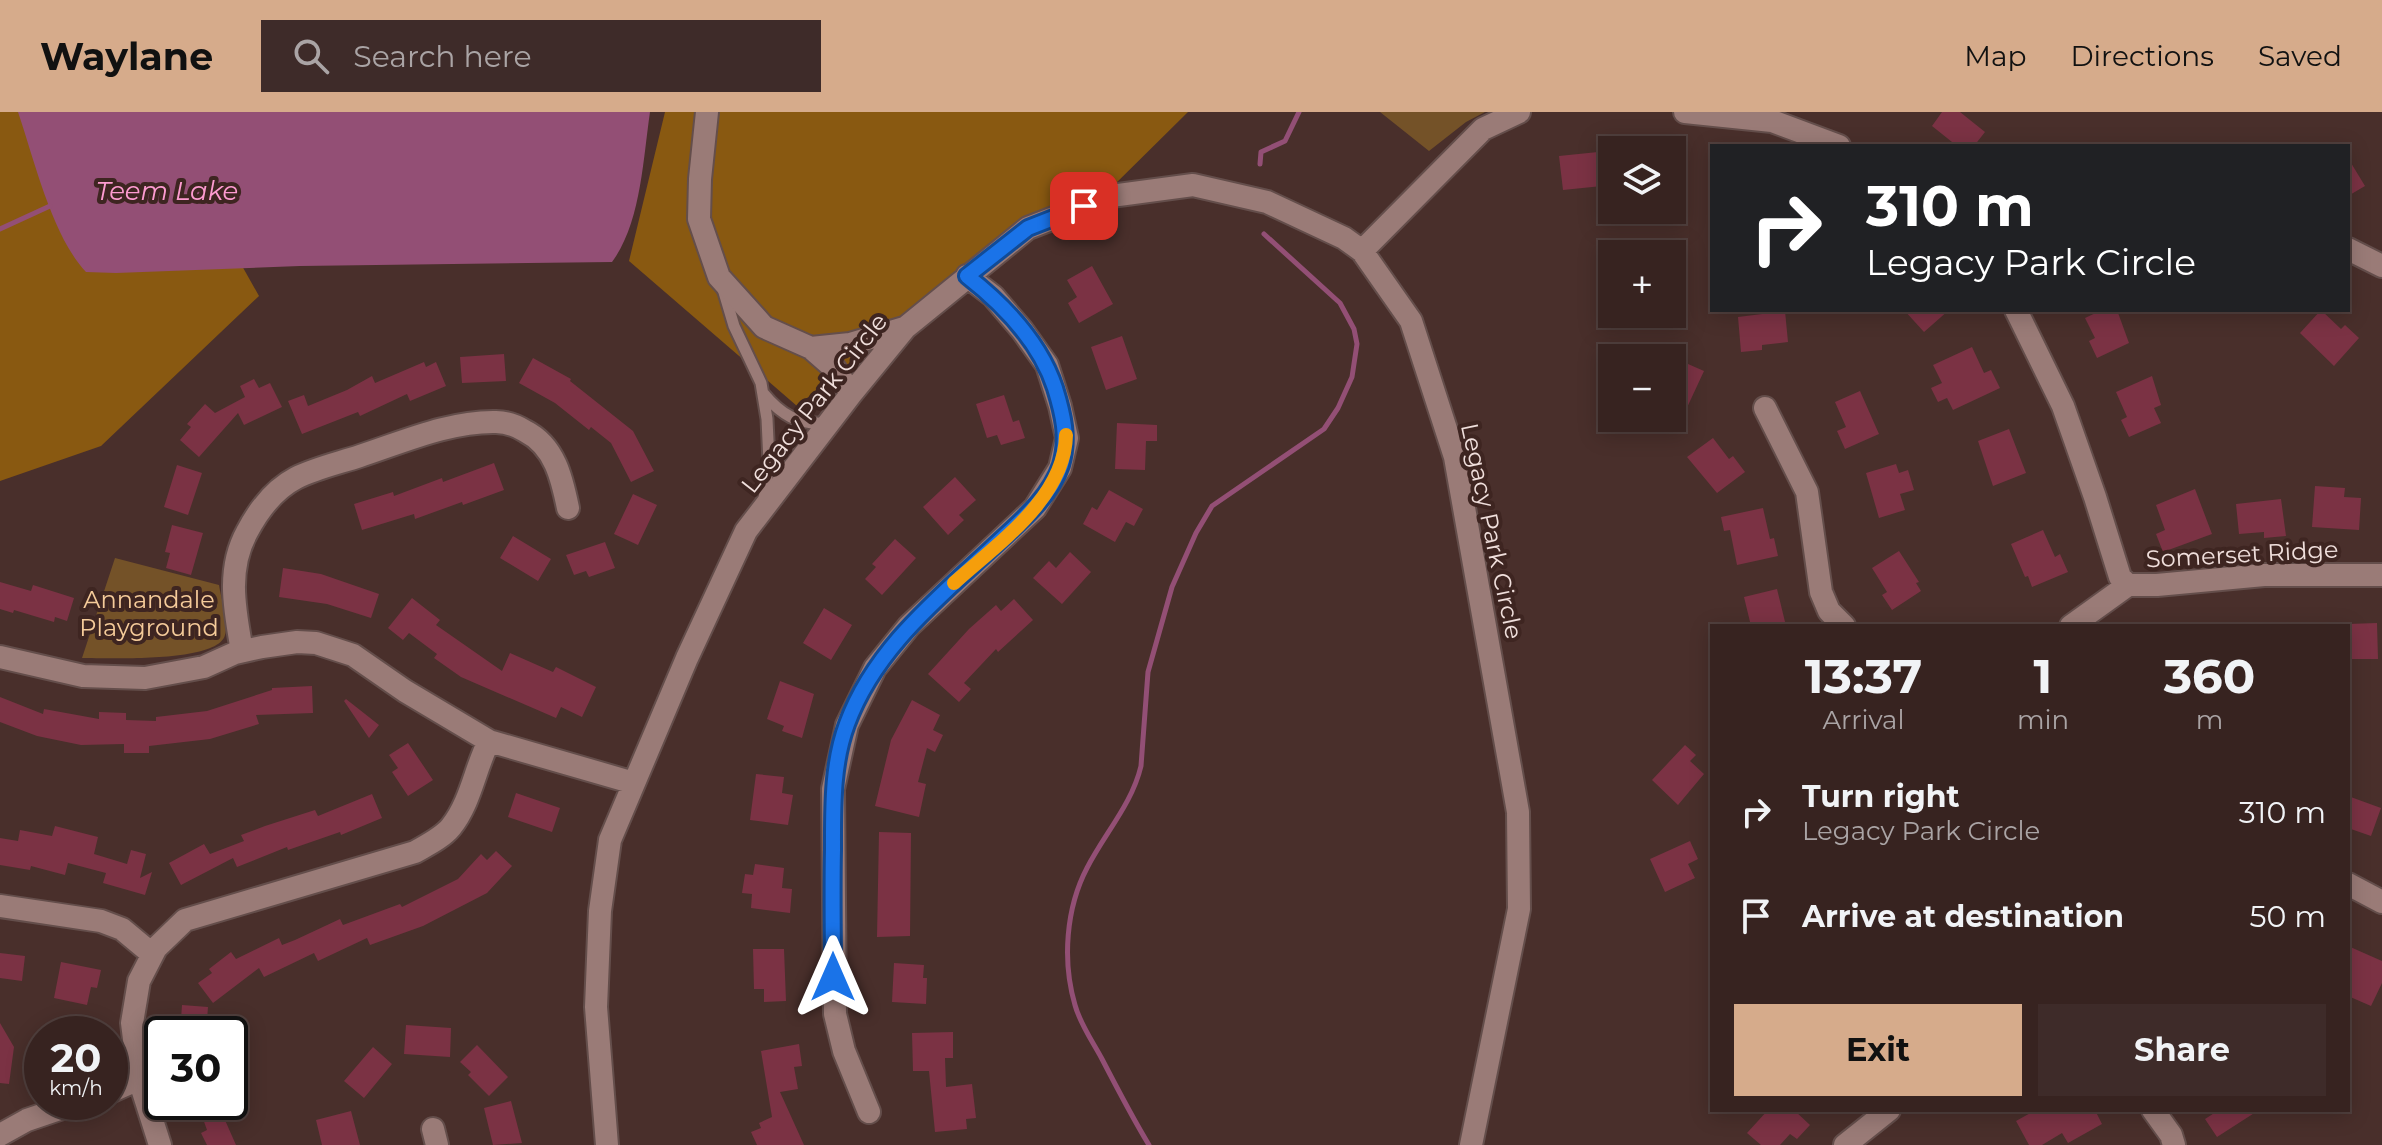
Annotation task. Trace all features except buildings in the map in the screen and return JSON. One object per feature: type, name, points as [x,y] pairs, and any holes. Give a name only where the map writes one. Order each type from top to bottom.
[{"type":"street","points":[[707,112],[699,219],[719,277],[764,327],[811,348],[835,369],[851,394]]},
{"type":"street","points":[[1362,251],[1483,129],[1519,112]]},
{"type":"street","points":[[1685,112],[1772,121],[1834,144]]},
{"type":"street","name":"Legacy Park Circle","points":[[607,1145],[596,1007],[600,911],[610,840],[687,658],[746,531],[905,328],[1028,228],[1111,196],[1193,185],[1267,202],[1344,238],[1362,251],[1411,321],[1455,457],[1518,812],[1519,909],[1471,1145]]},
{"type":"street","points":[[2350,250],[2382,266]]},
{"type":"street","points":[[869,1112],[844,1051],[835,1014],[833,789],[847,725],[875,668],[909,626],[1035,508],[1060,468],[1067,438],[1047,365],[993,296],[967,276]]},
{"type":"street","points":[[2017,312],[2063,406],[2120,577],[2128,585]]},
{"type":"street","points":[[811,348],[850,344],[905,328]]},
{"type":"street","points":[[1765,408],[1807,492],[1821,592],[1829,611],[1842,624]]},
{"type":"street","points":[[242,651],[233,580],[239,552],[246,533],[263,508],[296,479],[446,429],[498,422],[528,432],[546,448],[554,459],[568,508]]},
{"type":"street","name":"Somerset Ridge","points":[[2074,624],[2128,585],[2264,575],[2382,575]]},
{"type":"street","points":[[0,657],[83,676],[145,678],[204,667],[242,651],[297,642],[337,648],[489,741],[634,783]]},
{"type":"street","points":[[160,1145],[139,1079],[132,1023],[139,981],[152,954],[185,920],[415,852],[436,840],[451,827],[470,793],[489,741]]},
{"type":"street","points":[[2350,885],[2382,902]]},
{"type":"street","points":[[0,906],[101,921],[122,929],[152,954]]},
{"type":"street","points":[[128,1084],[139,1079]]},
{"type":"street","points":[[1845,1145],[1886,1112]]},
{"type":"street","points":[[2154,1112],[2171,1135],[2174,1145]]},
{"type":"street","points":[[0,1135],[27,1120]]},
{"type":"lane","points":[[719,277],[734,326],[763,392],[769,462],[762,510]]},
{"type":"lane","points":[[763,392],[774,407],[800,423],[829,423]]},
{"type":"green space","points":[[1380,112],[1485,112],[1466,122],[1429,151]]},
{"type":"green space","name":"Annandale Playground","points":[[115,558],[219,585],[225,635],[218,644],[184,655],[82,658]]},
{"type":"shaded area","points":[[0,112],[132,112],[210,209],[259,296],[101,446],[0,481]]},
{"type":"shaded area","points":[[665,112],[1188,112],[1105,194],[974,264],[797,406],[629,261]]},
{"type":"water","name":"Teem Lake","points":[[18,112],[650,112],[635,210],[622,246],[612,262],[300,266],[116,273],[86,272],[74,257],[45,196]]},
{"type":"waterway","points":[[1260,164],[1261,152],[1285,141],[1299,112]]},
{"type":"waterway","points":[[0,229],[50,206]]},
{"type":"waterway","points":[[1149,1145],[1077,1012],[1068,971],[1068,935],[1074,900],[1087,868],[1125,806],[1137,780],[1141,766],[1148,672],[1172,587],[1196,533],[1212,506],[1324,429],[1352,377],[1357,344],[1354,329],[1340,303],[1264,234]]},
{"type":"slow traffic","points":[[954,583],[1035,508],[1060,468],[1066,435]]},
{"type":"route","points":[[833,977],[833,789],[847,725],[875,668],[909,626],[1035,508],[1060,468],[1067,438],[1047,365],[993,296],[967,276],[1028,228],[1084,206]]}]
